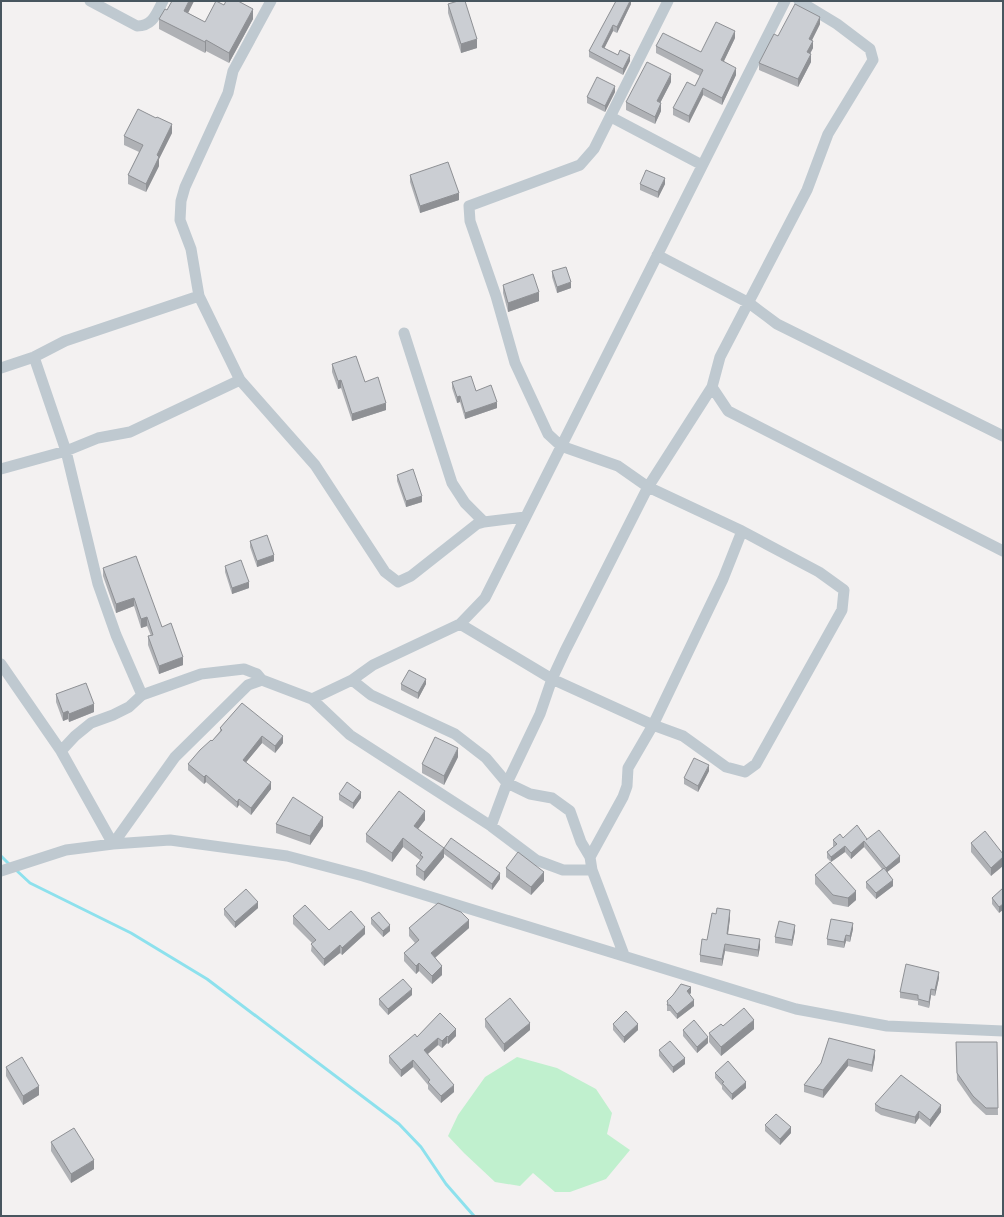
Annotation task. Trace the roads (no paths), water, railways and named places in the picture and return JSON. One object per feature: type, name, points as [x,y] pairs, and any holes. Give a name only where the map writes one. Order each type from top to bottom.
[{"type":"street","points":[[90,1],[137,26],[145,26],[152,21],[162,1]]},
{"type":"street","points":[[271,1],[233,71],[228,93],[185,187],[181,201],[180,220],[191,249],[199,296],[240,380],[315,465],[385,572],[398,582],[411,576],[477,524],[525,517]]},
{"type":"street","points":[[460,624],[552,679],[653,725],[683,736],[726,767],[745,772],[756,764],[842,610],[844,590],[819,572],[742,531],[648,486],[618,466],[561,446],[548,434],[515,363],[496,296],[470,222],[469,206],[580,165],[594,149],[668,1]]},
{"type":"street","points":[[312,699],[352,680],[373,664],[460,624],[485,598],[784,1]]},
{"type":"street","points":[[491,826],[507,783],[540,714],[552,679],[648,486],[712,388],[720,357],[807,190],[828,134],[873,60],[870,49],[837,24],[799,1]]},
{"type":"street","points":[[611,117],[702,165]]},
{"type":"street","points":[[657,255],[749,303],[777,324],[1003,436]]},
{"type":"street","points":[[1,368],[34,357],[65,341],[199,296]]},
{"type":"street","points":[[404,333],[452,483],[465,503],[484,522]]},
{"type":"street","points":[[34,357],[66,451],[98,584],[116,635],[142,695]]},
{"type":"street","points":[[1,469],[66,451],[98,438],[130,432],[240,380]]},
{"type":"street","points":[[712,388],[728,411],[1003,551]]},
{"type":"street","points":[[590,857],[623,797],[627,786],[628,768],[653,725],[720,586],[742,531]]},
{"type":"street","points":[[1,664],[61,751],[113,844]]},
{"type":"street","points":[[61,751],[75,736],[91,723],[129,707],[142,695],[201,674],[244,669],[257,674],[262,680],[312,699],[350,735],[491,826],[536,860],[563,870],[592,870]]},
{"type":"street","points":[[113,844],[175,757],[248,685],[262,680]]},
{"type":"street","points":[[352,680],[371,695],[455,734],[486,758],[507,783],[530,794],[552,798],[570,810],[581,842],[590,857],[592,870],[624,955]]},
{"type":"street","points":[[1,871],[66,850],[113,844],[170,840],[287,856],[363,876],[796,1009],[887,1026],[1003,1031]]},
{"type":"waterway","points":[[1,856],[10,865]]},
{"type":"waterway","points":[[16,870],[30,883],[131,933],[207,979],[399,1124],[421,1147],[446,1184],[474,1216]]}]
